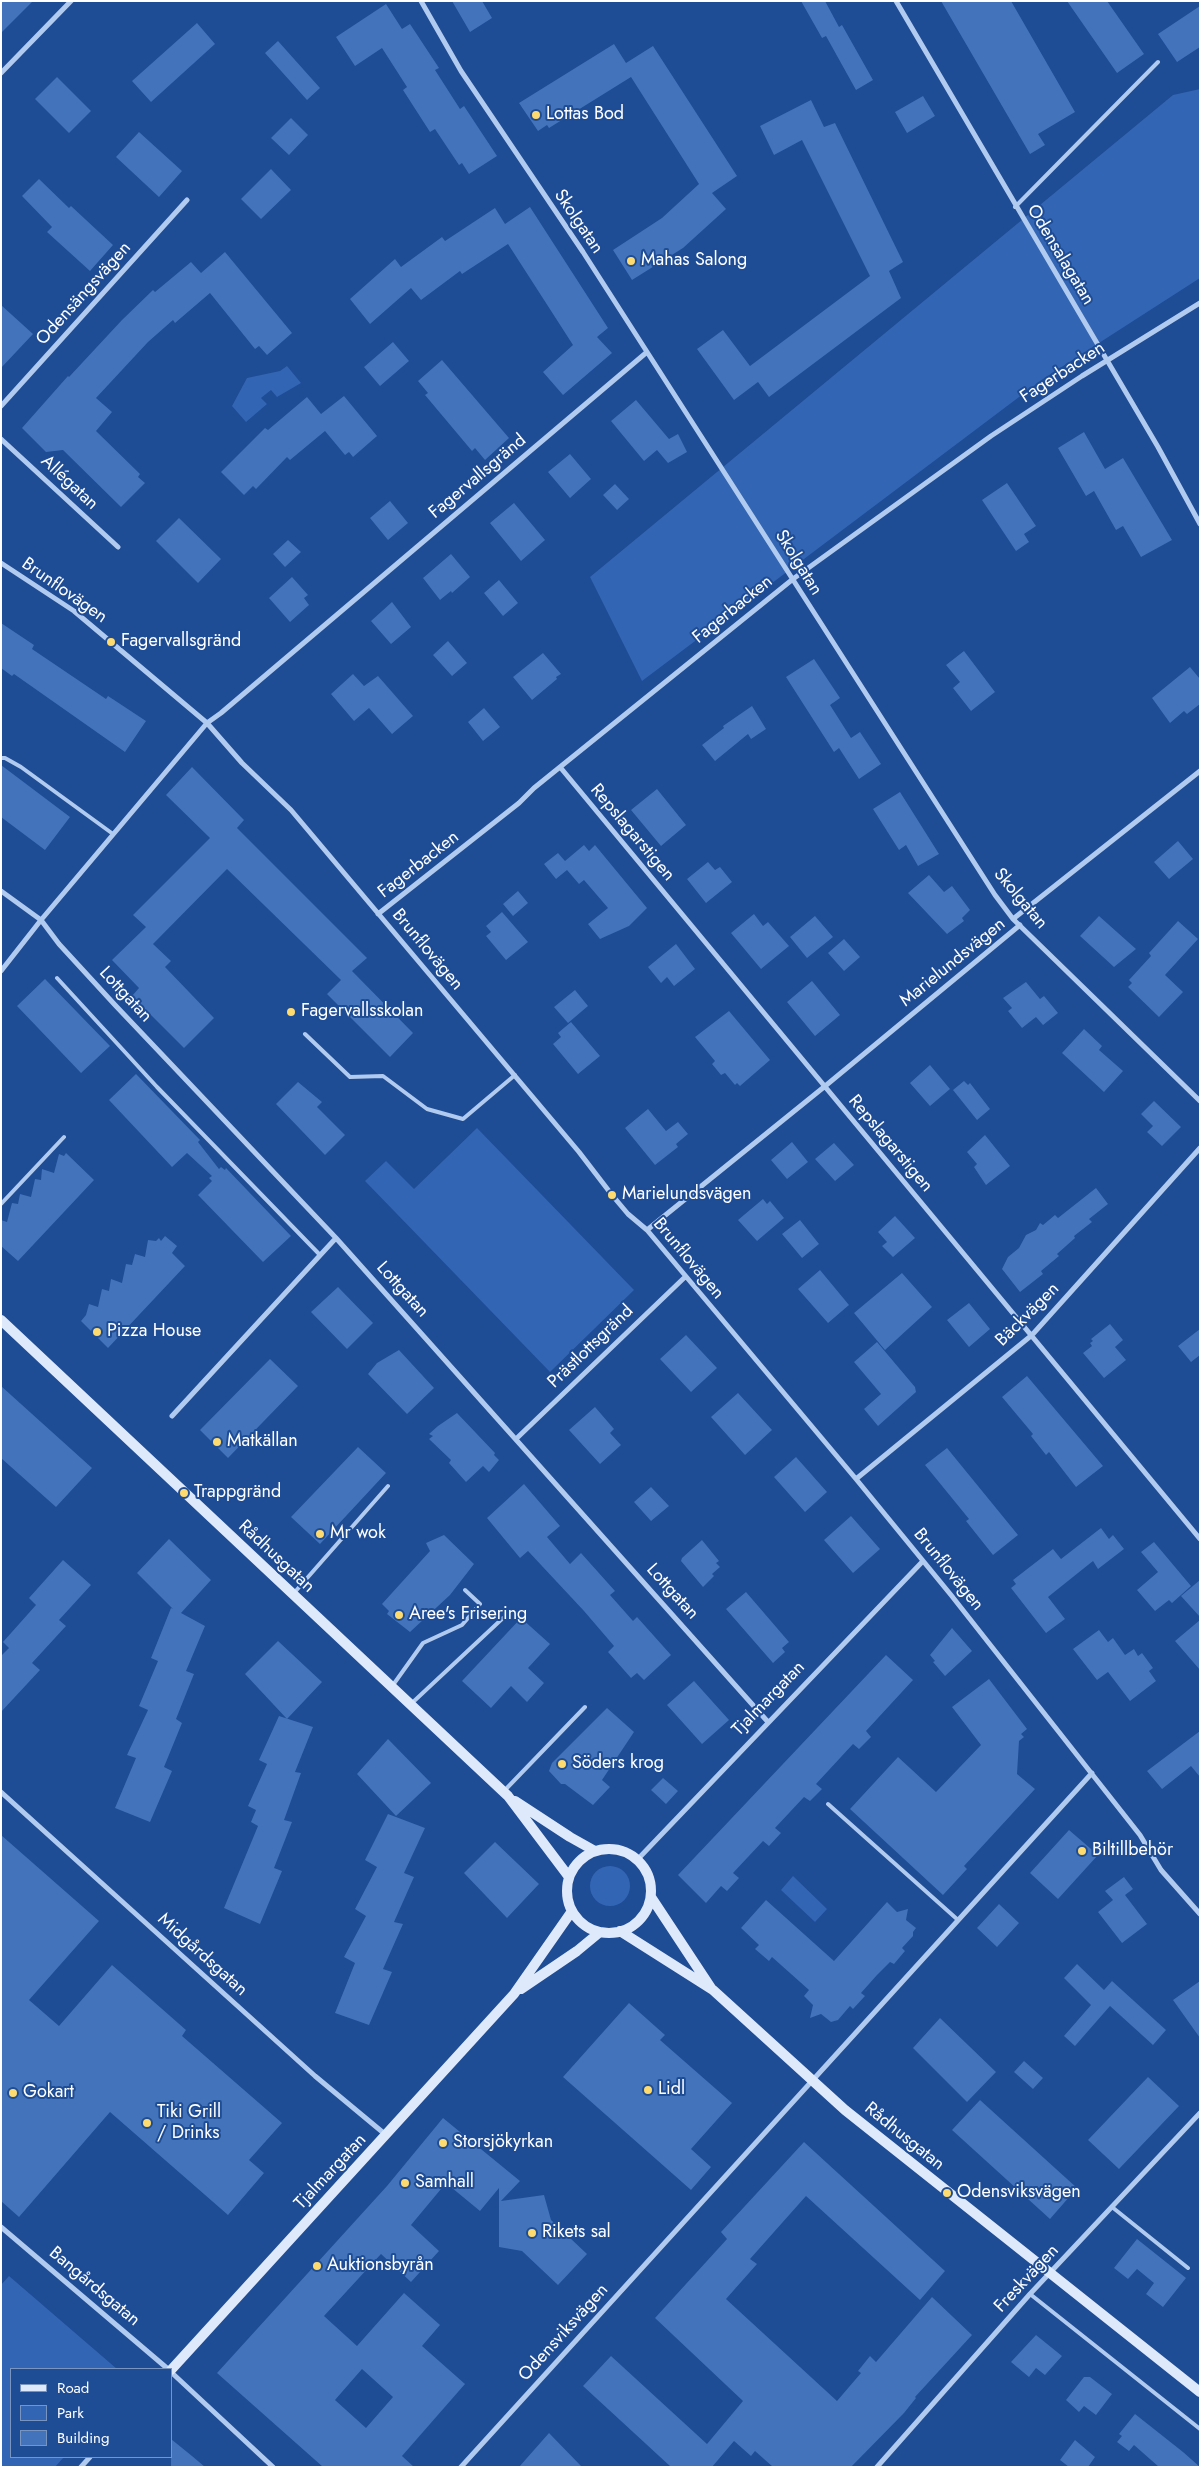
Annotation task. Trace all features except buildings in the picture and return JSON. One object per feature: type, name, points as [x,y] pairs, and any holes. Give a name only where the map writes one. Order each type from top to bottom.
[{"type":"main road","name":"Rådhusgatan","points":[[1,1320],[506,1794],[570,1837],[596,1850]]},
{"type":"main road","name":"Rådhusgatan","points":[[506,1794],[569,1877]]},
{"type":"main road","points":[[610,1848],[624,1851],[637,1860],[646,1869],[651,1897],[647,1909],[640,1919],[631,1927],[620,1931],[600,1932],[589,1928],[572,1911],[568,1900],[569,1877],[575,1865],[584,1856],[596,1850],[610,1848]]},
{"type":"main road","name":"Rådhusgatan","points":[[651,1897],[713,1990]]},
{"type":"main road","name":"Tjalmargatan","points":[[172,2369],[514,1994],[572,1911]]},
{"type":"main road","name":"Rådhusgatan","points":[[620,1931],[713,1990],[845,2110],[1200,2392]]},
{"type":"main road","name":"Tjalmargatan","points":[[514,1994],[577,1951],[600,1932]]},
{"type":"street","points":[[1,73],[71,1]]},
{"type":"street","name":"Skolgatan","points":[[421,1],[467,79],[646,352],[968,855],[1013,919],[1200,1100]]},
{"type":"street","name":"Odensalagatan","points":[[896,1],[1015,207],[1158,447],[1200,524]]},
{"type":"street","name":"Odensängsvägen","points":[[1,406],[187,200]]},
{"type":"street","name":"Fagerbacken","points":[[378,914],[505,815],[560,767],[792,579],[991,436],[1106,361],[1200,303]]},
{"type":"street","name":"Fagervallsgränd","points":[[1,971],[41,920],[207,723],[646,352]]},
{"type":"street","name":"Allégatan","points":[[1,439],[118,547]]},
{"type":"street","name":"Brunflovägen","points":[[1,563],[74,611],[207,723],[242,762],[291,810],[515,1075],[628,1214],[647,1230],[856,1479],[1092,1773],[1140,1835],[1161,1870],[1200,1914]]},
{"type":"street","name":"Repslagarstigen","points":[[560,767],[1200,1539]]},
{"type":"street","name":"Marielundsvägen","points":[[1013,919],[1200,770]]},
{"type":"street","name":"Lottgatan","points":[[1,891],[41,920],[59,944],[115,1005],[336,1238],[517,1438],[768,1722]]},
{"type":"street","name":"Marielundsvägen","points":[[647,1230],[1020,925]]},
{"type":"street","name":"Bäckvägen","points":[[856,1479],[1032,1335],[1200,1148]]},
{"type":"street","points":[[172,1416],[336,1238]]},
{"type":"street","name":"Prästlottsgränd","points":[[517,1438],[685,1277]]},
{"type":"street","name":"Tjalmargatan","points":[[637,1860],[923,1561]]},
{"type":"street","name":"Odensviksvägen","points":[[461,2467],[1092,1773]]},
{"type":"street","name":"Midgårdsgatan","points":[[1,1792],[315,2076],[386,2135]]},
{"type":"street","name":"Freskvägen","points":[[876,2467],[1030,2294],[1200,2113]]},
{"type":"street","name":"Bangårdsgatan","points":[[1,2227],[166,2368]]},
{"type":"street","name":"Bangårdsgatan","points":[[172,2373],[273,2467]]},
{"type":"lane","points":[[1015,207],[1158,62]]},
{"type":"lane","points":[[1,758],[6,758],[21,767],[113,834]]},
{"type":"lane","points":[[57,978],[163,1093],[320,1255]]},
{"type":"lane","points":[[305,1034],[350,1077],[383,1076],[427,1109],[463,1119],[515,1075]]},
{"type":"lane","points":[[1,1204],[64,1137]]},
{"type":"lane","points":[[293,1595],[388,1486]]},
{"type":"lane","points":[[391,1686],[423,1643],[462,1624],[480,1604],[465,1590]]},
{"type":"lane","points":[[411,1705],[503,1618]]},
{"type":"lane","points":[[506,1794],[585,1707]]},
{"type":"lane","points":[[828,1804],[958,1920]]},
{"type":"lane","points":[[1112,2207],[1188,2268]]},
{"type":"lane","points":[[1030,2294],[1200,2429]]},
{"type":"green space","points":[[1200,89],[1200,278],[1043,379],[642,681],[590,577],[1173,95]]},
{"type":"green space","points":[[287,366],[301,383],[277,397],[271,390],[261,398],[267,404],[246,422],[232,406],[247,378],[280,371]]},
{"type":"green space","points":[[477,1128],[634,1290],[550,1372],[365,1181],[386,1161],[414,1189]]},
{"type":"green space","points":[[614,1866],[621,1869],[627,1875],[630,1886],[629,1894],[621,1903],[614,1906],[606,1906],[599,1903],[591,1894],[590,1882],[593,1875],[602,1867]]},
{"type":"green space","points":[[793,1876],[827,1909],[815,1922],[781,1890]]},
{"type":"green space","points":[[9,2276],[116,2368],[10,2368],[10,2458],[63,2458],[55,2467],[1,2467],[1,2285]]},
{"type":"place","name":"Lottas Bod","points":[[536,115]]},
{"type":"place","name":"Mahas Salong","points":[[631,261]]},
{"type":"place","name":"Fagervallsgränd","points":[[111,642]]},
{"type":"place","name":"Fagervallsskolan","points":[[291,1012]]},
{"type":"place","name":"Marielundsvägen","points":[[612,1195]]},
{"type":"place","name":"Pizza House","points":[[97,1332]]},
{"type":"place","name":"Matkällan","points":[[217,1442]]},
{"type":"place","name":"Trappgränd","points":[[184,1493]]},
{"type":"place","name":"Mr wok","points":[[320,1534]]},
{"type":"place","name":"Aree's Frisering","points":[[399,1615]]},
{"type":"place","name":"Söders krog","points":[[562,1764]]},
{"type":"place","name":"Biltillbehör","points":[[1082,1851]]},
{"type":"place","name":"Lidl","points":[[648,2090]]},
{"type":"place","name":"Gokart","points":[[13,2093]]},
{"type":"place","name":"Tiki Grill / Drinks","points":[[147,2123]]},
{"type":"place","name":"Storsjökyrkan","points":[[443,2143]]},
{"type":"place","name":"Samhall","points":[[405,2183]]},
{"type":"place","name":"Odensviksvägen","points":[[947,2193]]},
{"type":"place","name":"Rikets sal","points":[[532,2233]]},
{"type":"place","name":"Auktionsbyrån","points":[[317,2266]]}]
